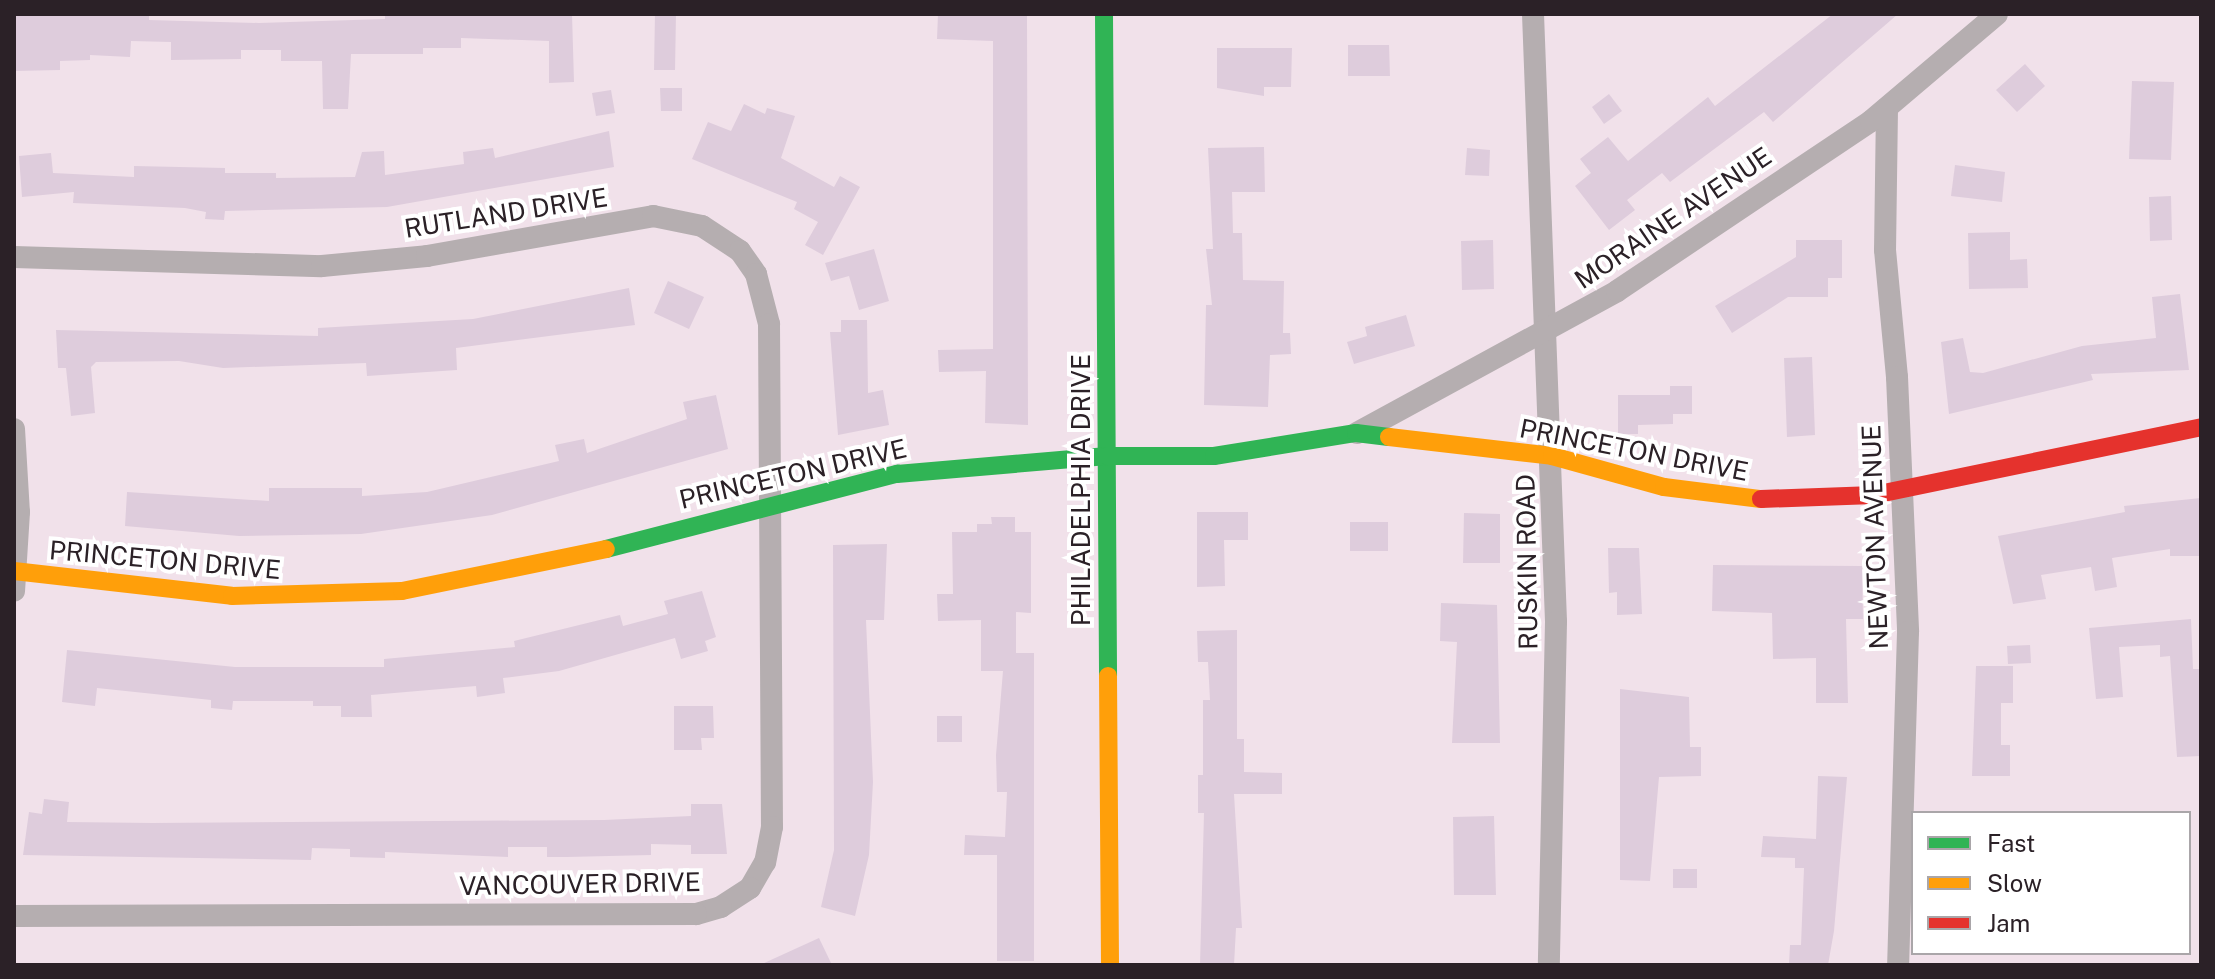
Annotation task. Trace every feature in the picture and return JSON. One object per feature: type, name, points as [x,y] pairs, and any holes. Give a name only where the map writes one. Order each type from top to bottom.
[{"type":"street","name":"PHILADELPHIA DRIVE","points":[[1104,14],[1110,965]]},
{"type":"street","name":"RUSKIN ROAD","points":[[1533,14],[1549,332],[1558,740],[1549,965]]},
{"type":"street","name":"MORAINE AVENUE","points":[[1356,433],[1549,332],[1887,108],[1997,14]]},
{"type":"street","name":"NEWTON AVENUE","points":[[1887,108],[1885,250],[1903,489],[1908,744],[1898,965]]},
{"type":"street","name":"RUTLAND DRIVE","points":[[14,257],[322,266],[441,254],[653,216],[685,219],[740,251],[766,300],[770,502]]},
{"type":"street","name":"PRINCETON DRIVE","points":[[15,578],[232,596],[402,591],[559,561],[770,502],[910,472],[1107,456],[1214,456],[1356,433],[1552,456],[1728,498],[1814,500],[1903,489],[2201,427]]},
{"type":"street","points":[[14,429],[15,578]]},
{"type":"street","name":"VANCOUVER DRIVE","points":[[14,916],[696,914],[732,901],[750,888],[771,842],[770,502]]},
{"type":"building","points":[[14,14],[149,14],[149,20],[259,23],[385,19],[385,14],[572,14],[574,82],[549,83],[549,41],[461,38],[461,48],[423,48],[423,54],[351,54],[348,109],[323,109],[322,61],[281,61],[281,50],[241,50],[241,59],[171,60],[171,42],[131,41],[130,57],[90,55],[90,60],[60,61],[60,70],[14,71]]},
{"type":"building","points":[[655,14],[676,14],[675,70],[654,70]]},
{"type":"building","points":[[938,14],[1027,14],[1028,425],[985,423],[986,371],[939,372],[938,350],[993,349],[993,41],[937,39]]},
{"type":"building","points":[[1833,14],[1898,14],[1773,122],[1764,112],[1670,182],[1662,173],[1627,200],[1635,210],[1609,230],[1575,186],[1591,173],[1580,159],[1608,137],[1628,161],[1708,97],[1715,106]]},
{"type":"building","points":[[1348,45],[1389,45],[1390,76],[1348,76]]},
{"type":"building","points":[[1217,48],[1292,48],[1291,87],[1264,87],[1264,96],[1217,88]]},
{"type":"building","points":[[2025,64],[2045,86],[2017,112],[1996,90]]},
{"type":"building","points":[[2132,81],[2174,82],[2171,160],[2129,159]]},
{"type":"building","points":[[660,88],[682,88],[682,111],[661,111]]},
{"type":"building","points":[[611,90],[615,113],[596,116],[592,93]]},
{"type":"building","points":[[1609,94],[1622,111],[1604,124],[1592,107]]},
{"type":"building","points":[[744,104],[765,114],[767,108],[795,116],[781,158],[834,187],[840,176],[860,187],[823,255],[805,245],[818,222],[794,209],[797,202],[692,159],[708,122],[731,131]]},
{"type":"building","points":[[609,131],[614,167],[387,207],[225,211],[224,220],[205,219],[206,212],[185,208],[73,203],[74,192],[22,197],[19,156],[51,153],[53,173],[134,177],[134,166],[225,168],[225,173],[276,173],[276,178],[355,177],[362,152],[384,151],[385,175],[464,164],[463,152],[493,148],[495,158]]},
{"type":"building","points":[[1264,147],[1265,192],[1232,192],[1233,233],[1242,233],[1243,280],[1284,281],[1283,333],[1290,333],[1291,354],[1270,355],[1268,407],[1204,405],[1206,305],[1212,305],[1206,249],[1213,249],[1208,148]]},
{"type":"building","points":[[1467,148],[1490,150],[1489,176],[1465,175]]},
{"type":"building","points":[[1955,165],[2005,172],[2002,202],[1951,196]]},
{"type":"building","points":[[2171,196],[2172,240],[2150,241],[2149,197]]},
{"type":"building","points":[[2010,232],[2010,260],[2027,259],[2028,288],[1969,289],[1968,233]]},
{"type":"building","points":[[1493,240],[1494,289],[1462,290],[1461,241]]},
{"type":"building","points":[[1796,240],[1842,240],[1842,278],[1828,278],[1828,297],[1788,297],[1732,333],[1715,306],[1796,257]]},
{"type":"building","points":[[874,249],[889,301],[859,310],[849,276],[831,281],[825,263]]},
{"type":"building","points":[[668,281],[704,297],[689,329],[654,313]]},
{"type":"building","points":[[629,288],[635,325],[456,348],[457,370],[367,376],[366,363],[223,368],[179,361],[96,362],[91,367],[95,413],[71,416],[66,368],[58,368],[56,330],[318,336],[318,328],[473,319]]},
{"type":"building","points":[[2180,294],[2189,370],[2091,374],[2093,380],[1949,414],[1941,342],[1963,338],[1970,372],[1983,373],[2082,346],[2156,338],[2152,297]]},
{"type":"building","points":[[1406,315],[1415,346],[1354,364],[1347,342],[1367,336],[1365,327]]},
{"type":"building","points":[[841,320],[867,320],[868,393],[883,390],[889,425],[838,435],[830,332],[841,332]]},
{"type":"building","points":[[1812,357],[1815,435],[1787,437],[1784,358]]},
{"type":"building","points":[[1670,386],[1692,386],[1692,414],[1673,414],[1673,424],[1638,425],[1638,434],[1618,434],[1618,395],[1670,395]]},
{"type":"building","points":[[716,395],[728,449],[492,515],[361,534],[239,536],[125,526],[127,492],[269,501],[269,488],[362,488],[362,496],[427,492],[559,461],[555,445],[584,439],[587,453],[687,419],[683,402]]},
{"type":"building","points":[[2201,498],[2201,556],[2170,556],[2170,549],[2112,558],[2117,587],[2095,591],[2091,567],[2041,575],[2046,599],[2013,604],[1998,536],[2125,512],[2124,506]]},
{"type":"building","points":[[1197,512],[1248,512],[1248,540],[1224,540],[1225,586],[1197,587]]},
{"type":"building","points":[[1464,513],[1500,514],[1500,563],[1463,563]]},
{"type":"building","points":[[991,517],[1015,517],[1015,532],[1031,532],[1031,613],[1016,612],[1016,653],[1034,653],[1034,961],[997,961],[997,855],[964,855],[965,835],[1005,837],[1007,792],[997,792],[996,755],[1003,671],[981,671],[981,620],[938,621],[937,594],[953,594],[952,532],[977,532],[977,524],[992,524]]},
{"type":"building","points":[[1350,522],[1388,522],[1388,551],[1350,551]]},
{"type":"building","points":[[887,544],[884,620],[866,620],[873,782],[869,855],[855,916],[821,907],[834,850],[833,545]]},
{"type":"building","points":[[1608,548],[1639,548],[1642,614],[1617,615],[1617,592],[1609,593]]},
{"type":"building","points":[[1713,565],[1862,566],[1863,619],[1846,619],[1848,703],[1816,703],[1816,658],[1773,659],[1772,613],[1712,611]]},
{"type":"building","points":[[702,591],[716,637],[705,641],[708,651],[681,659],[675,638],[559,671],[503,678],[505,693],[477,697],[476,686],[371,695],[372,717],[341,717],[341,706],[313,706],[313,701],[233,701],[232,710],[211,708],[211,700],[97,688],[95,706],[62,702],[67,650],[235,667],[384,667],[384,659],[515,647],[514,641],[620,615],[623,626],[668,614],[664,601]]},
{"type":"building","points":[[1441,603],[1497,605],[1500,743],[1452,743],[1457,642],[1440,641]]},
{"type":"building","points":[[2191,619],[2193,669],[2201,669],[2201,756],[2177,757],[2170,656],[2160,657],[2160,645],[2119,647],[2123,697],[2096,699],[2089,628]]},
{"type":"building","points":[[1237,630],[1237,739],[1244,739],[1244,772],[1282,773],[1282,794],[1234,794],[1242,928],[1236,928],[1234,965],[1200,965],[1204,813],[1198,813],[1198,775],[1203,775],[1203,700],[1210,700],[1208,662],[1198,662],[1197,631]]},
{"type":"building","points":[[2030,645],[2031,663],[2008,664],[2007,646]]},
{"type":"building","points":[[1976,666],[2013,666],[2013,703],[2001,703],[2001,745],[2010,745],[2010,776],[1972,776]]},
{"type":"building","points":[[1620,689],[1689,697],[1690,747],[1701,747],[1701,776],[1659,777],[1650,881],[1620,880]]},
{"type":"building","points":[[674,706],[713,706],[714,738],[701,738],[702,750],[674,750]]},
{"type":"building","points":[[937,716],[962,716],[962,742],[937,742]]},
{"type":"building","points":[[1818,776],[1847,777],[1834,931],[1828,965],[1789,965],[1790,945],[1801,945],[1804,868],[1795,868],[1795,858],[1761,857],[1763,836],[1816,839]]},
{"type":"building","points":[[44,799],[69,802],[67,822],[152,823],[604,820],[691,816],[691,804],[722,804],[727,854],[691,854],[691,845],[651,844],[651,855],[567,857],[547,857],[547,847],[508,847],[508,857],[385,852],[385,858],[350,857],[350,849],[312,848],[311,860],[23,855],[29,812],[42,814]]},
{"type":"building","points":[[1494,816],[1496,895],[1454,895],[1453,817]]},
{"type":"building","points":[[1673,869],[1697,869],[1697,888],[1673,888]]},
{"type":"building","points":[[819,938],[832,965],[760,965]]},
{"type":"traffic: fast","points":[[1104,14],[1108,676]]},
{"type":"traffic: fast","points":[[606,549],[897,474],[1107,456],[1214,456],[1356,433],[1389,437]]},
{"type":"traffic: slow","points":[[1389,437],[1552,456],[1664,487],[1761,499]]},
{"type":"traffic: slow","points":[[14,571],[232,596],[402,591],[606,549]]},
{"type":"traffic: slow","points":[[1108,676],[1110,965]]},
{"type":"traffic: jam","points":[[1761,499],[1874,495],[2201,427]]}]
